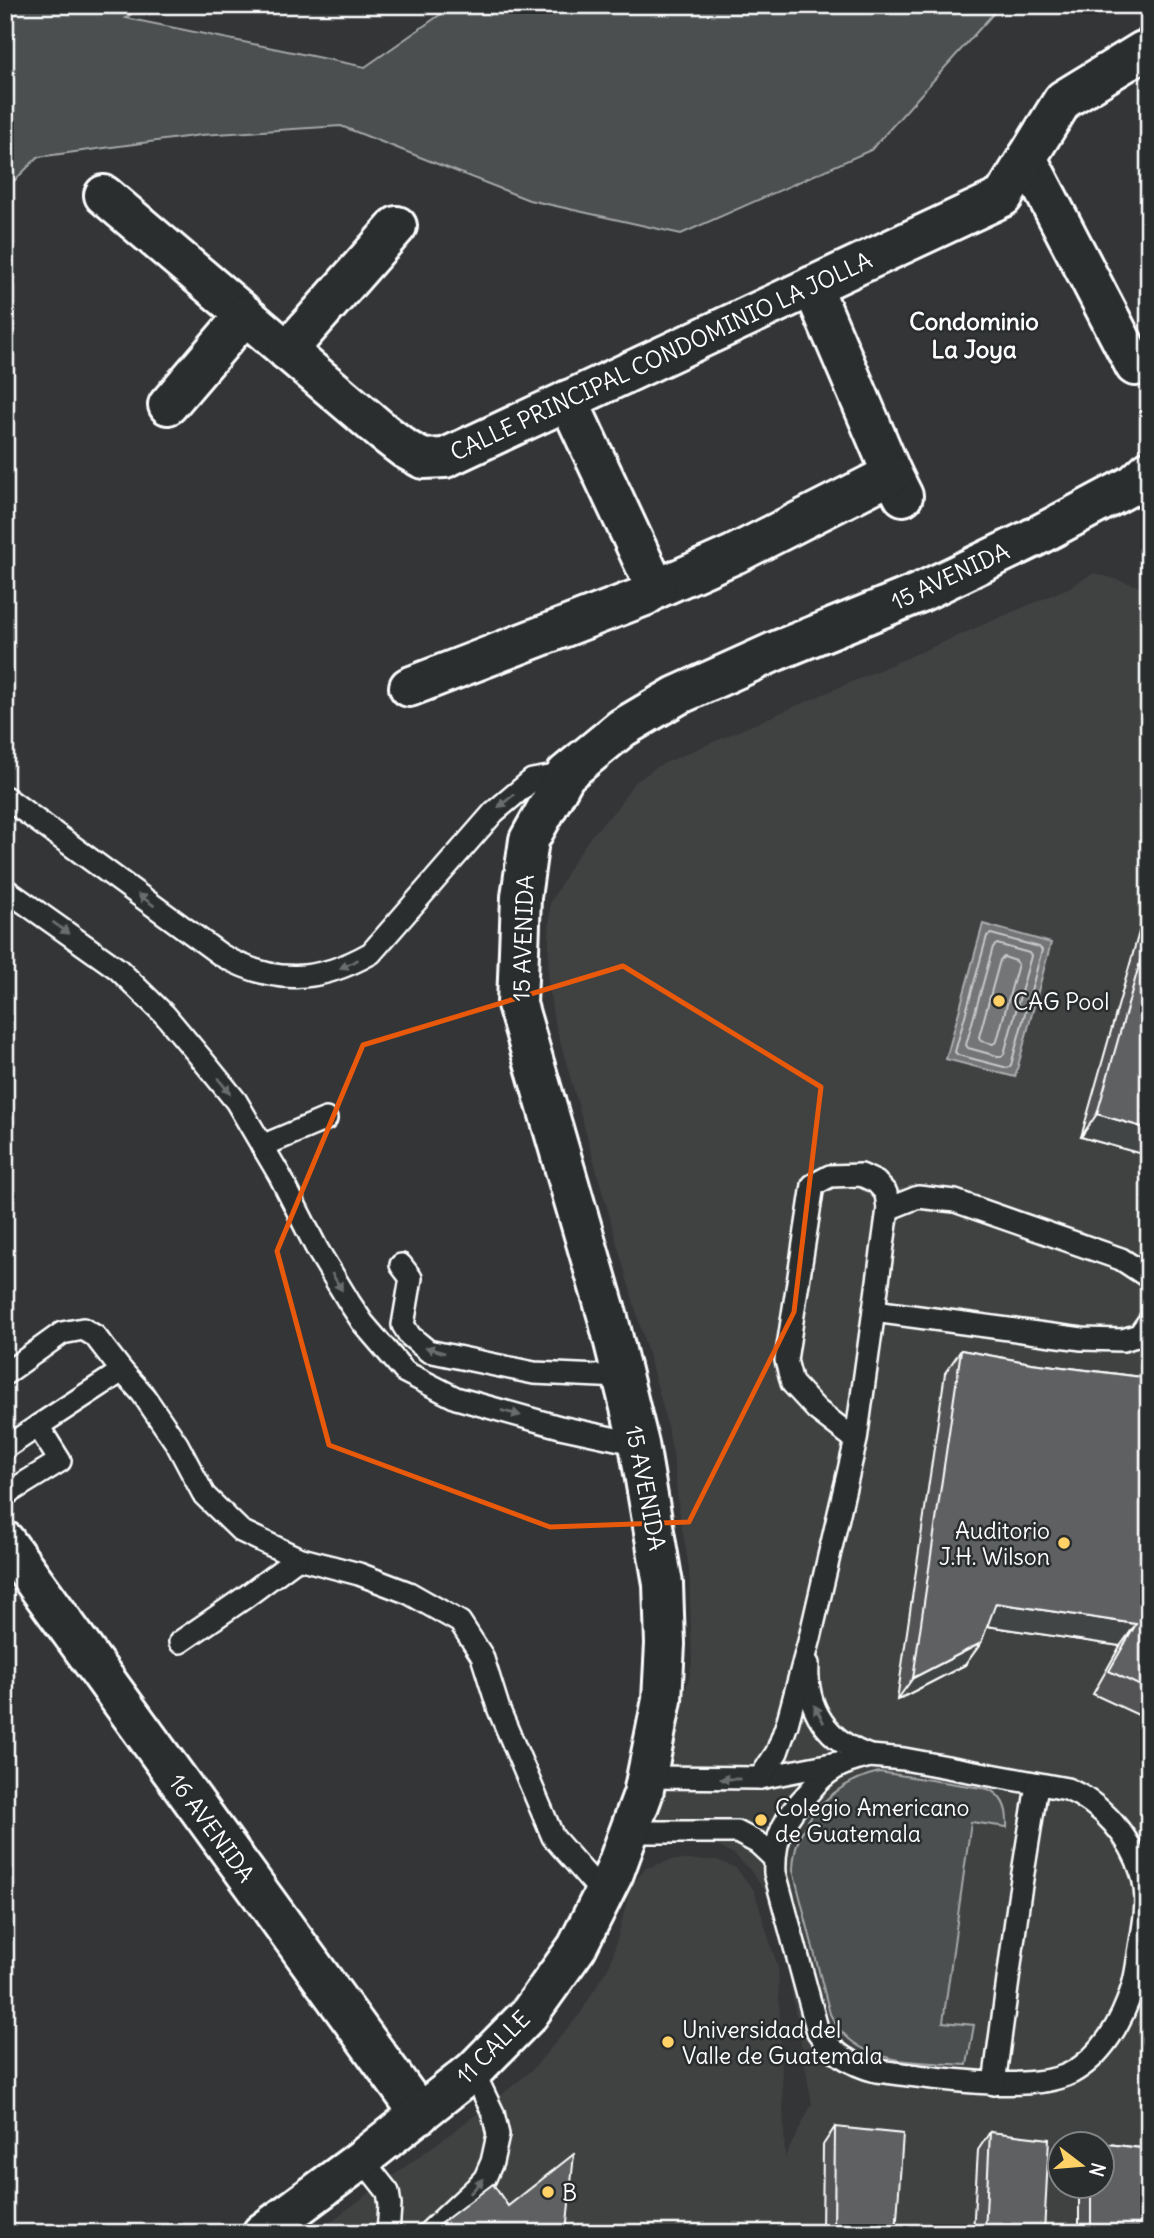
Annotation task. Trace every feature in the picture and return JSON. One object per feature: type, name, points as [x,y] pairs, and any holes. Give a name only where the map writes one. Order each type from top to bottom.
[{"type":"street","name":"CALLE PRINCIPAL CONDOMINIO LA JOLLA","points":[[104,195],[383,432],[423,459],[445,458],[1003,197],[1063,100],[1143,51],[1149,50]]},
{"type":"street","points":[[1027,158],[1135,366]]},
{"type":"street","points":[[287,351],[397,226]]},
{"type":"street","points":[[409,687],[645,596],[734,554],[898,485],[812,286]]},
{"type":"street","points":[[168,405],[245,315]]},
{"type":"street","points":[[568,400],[656,589]]},
{"type":"street","name":"15 AVENIDA","points":[[645,1786],[662,1700],[665,1644],[663,1584],[639,1444],[608,1318],[517,1004],[521,897],[529,840],[566,774],[622,728],[676,696],[776,651],[919,593],[1031,539],[1134,484],[1149,470]]},
{"type":"street","name":"16 AVENIDA","points":[[5,1541],[420,2114]]},
{"type":"street","name":"11 CALLE","points":[[262,2233],[362,2159],[473,2071],[529,2014],[577,1947],[604,1895],[645,1786]]},
{"type":"lane","points":[[5,797],[221,955],[260,972],[302,977],[350,965],[370,953],[494,811],[532,780],[566,774]]},
{"type":"lane","points":[[5,889],[118,968],[155,1006],[236,1101],[349,1302],[363,1323],[405,1372],[456,1398],[560,1427],[639,1444]]},
{"type":"lane","points":[[262,1146],[326,1119]]},
{"type":"lane","points":[[760,1778],[779,1746],[810,1638],[856,1440],[888,1209],[886,1193],[876,1182],[860,1175],[830,1176],[813,1185],[786,1360],[792,1383],[817,1410],[856,1440]]},
{"type":"lane","points":[[888,1209],[918,1197],[955,1201],[1121,1259],[1149,1279]]},
{"type":"lane","points":[[406,1271],[403,1325],[410,1336],[428,1351],[534,1373],[622,1377]]},
{"type":"lane","points":[[874,1311],[1082,1339],[1124,1340],[1139,1335],[1149,1321]]},
{"type":"lane","points":[[5,1374],[62,1333],[83,1329],[95,1336],[142,1393],[177,1444],[204,1495],[242,1531],[298,1558],[359,1574],[409,1592],[460,1622],[482,1656],[499,1710],[553,1837],[604,1895]]},
{"type":"lane","points":[[5,1448],[122,1371]]},
{"type":"lane","points":[[5,1494],[60,1461],[38,1426]]},
{"type":"lane","points":[[180,1642],[298,1558]]},
{"type":"lane","points":[[810,1638],[807,1682],[816,1710],[832,1735],[848,1747],[870,1756]]},
{"type":"lane","points":[[645,1786],[760,1778],[870,1756],[904,1759],[1067,1790],[1083,1796],[1105,1812],[1123,1836],[1142,1873],[1146,1897],[1144,1926],[1132,1989],[1110,2036],[1088,2062],[1054,2080],[994,2084],[876,2071],[861,2067],[825,2044],[814,2019],[775,1872],[774,1858],[782,1826],[792,1810],[824,1775],[837,1767],[870,1756]]},
{"type":"lane","points":[[994,2084],[1037,1785]]},
{"type":"lane","points":[[629,1832],[737,1832],[758,1843],[774,1858]]},
{"type":"lane","points":[[428,2233],[485,2178],[492,2162],[498,2135],[493,2113],[473,2071]]},
{"type":"lane","points":[[362,2159],[388,2192],[388,2233]]},
{"type":"highlighted area","points":[[623,966],[821,1087],[794,1312],[689,1522],[550,1527],[329,1445],[277,1251],[363,1045]]},
{"type":"shaded area","points":[[5,5],[143,5],[126,18],[365,67],[454,5],[1001,5],[871,150],[681,234],[529,200],[341,126],[201,135],[38,157],[5,190]]},
{"type":"shaded area","name":"Colegio Americano de Guatemala","points":[[1094,573],[1149,589],[1149,2233],[315,2233],[489,2105],[532,2070],[580,2014],[611,1962],[631,1886],[646,1868],[672,1860],[717,1860],[736,1868],[754,1890],[778,1968],[785,2157],[812,2104],[788,1971],[765,1891],[734,1854],[717,1846],[645,1845],[692,1664],[689,1568],[673,1453],[662,1403],[553,1016],[548,980],[550,903],[591,836],[617,808],[633,784],[658,766],[1068,588]]},
{"type":"shaded area","points":[[879,1772],[988,1789],[998,1796],[1006,1809],[1007,1827],[971,1822],[943,2022],[974,2025],[967,2065],[908,2061],[871,2052],[855,2044],[841,2031],[830,2014],[793,1870],[795,1852],[800,1836],[819,1807],[846,1785]]},
{"type":"water","name":"CAG Pool","points":[[983,924],[1051,943],[1015,1077],[946,1059]]},
{"type":"building","points":[[1149,930],[1149,1129],[1097,1114]]},
{"type":"building","points":[[961,1350],[1031,1363],[1149,1378],[1149,1690],[1109,1671],[1136,1624],[996,1603],[981,1643],[913,1678]]},
{"type":"building","points":[[835,2127],[903,2134],[896,2233],[834,2233]]},
{"type":"building","points":[[990,2132],[1046,2139],[1044,2233],[985,2233]]},
{"type":"building","points":[[1116,2145],[1149,2149],[1149,2233],[1091,2233],[1091,2200],[1116,2200]]},
{"type":"building","points":[[574,2154],[566,2233],[428,2233],[493,2184],[508,2206]]},
{"type":"place","name":"CAG Pool","points":[[999,1001]]},
{"type":"place","name":"Auditorio J.H. Wilson","points":[[1064,1543]]},
{"type":"place","name":"Colegio Americano de Guatemala","points":[[761,1820]]},
{"type":"place","name":"Universidad del Valle de Guatemala","points":[[668,2042]]},
{"type":"place","name":"B","points":[[548,2192]]},
{"type":"district","name":"Condominio La Joya","points":[[974,335]]}]
